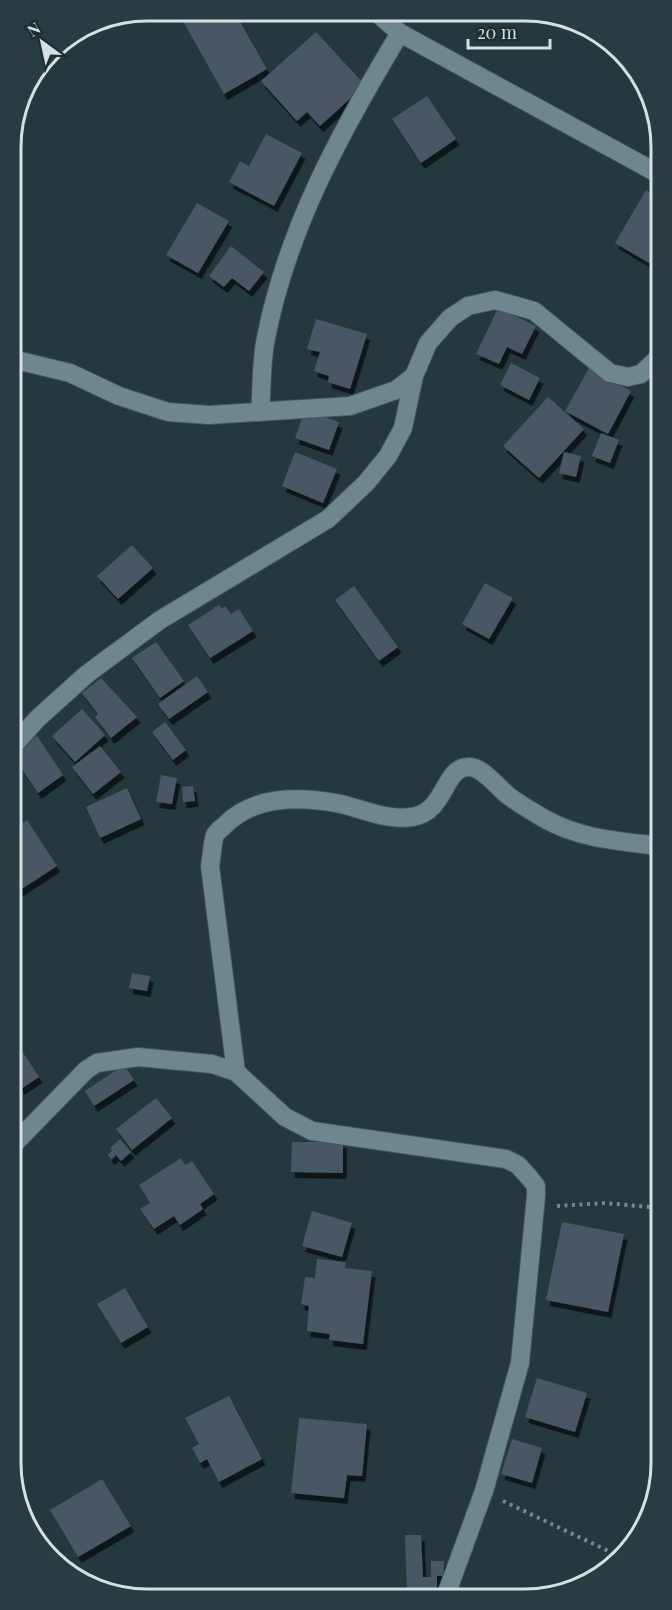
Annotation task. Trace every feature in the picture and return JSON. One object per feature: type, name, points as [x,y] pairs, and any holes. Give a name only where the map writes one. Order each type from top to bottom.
[{"type":"street","points":[[386,21],[400,33],[651,170]]},
{"type":"street","points":[[260,412],[265,345],[280,279],[302,216],[359,102],[400,33]]},
{"type":"street","points":[[21,737],[37,719],[87,674],[160,620],[328,519],[366,483],[388,456],[403,428],[414,376],[429,343],[450,318],[468,306],[495,300],[534,311],[610,373],[628,377],[641,374],[651,365]]},
{"type":"street","points":[[21,361],[70,374],[119,396],[168,412],[209,415],[350,406],[396,390],[414,376]]},
{"type":"street","points":[[237,1072],[210,866],[216,834],[233,816],[265,802],[299,798],[338,803],[384,817],[424,815],[439,800],[450,776],[470,767],[547,820],[594,839],[651,845]]},
{"type":"street","points":[[21,1137],[86,1070],[98,1063],[138,1057],[212,1064],[237,1072],[285,1117],[312,1131],[506,1159],[518,1165],[536,1186],[536,1208],[520,1362],[484,1491],[448,1589]]},
{"type":"path","points":[[536,1208],[605,1203],[651,1207]]},
{"type":"path","points":[[484,1491],[613,1553]]},
{"type":"building","points":[[183,21],[240,21],[267,69],[224,94]]},
{"type":"building","points":[[316,32],[365,85],[320,126],[307,112],[297,121],[261,81]]},
{"type":"building","points":[[427,96],[456,139],[421,163],[392,119]]},
{"type":"building","points":[[266,134],[302,153],[274,206],[229,182],[240,161],[249,166]]},
{"type":"building","points":[[646,190],[651,193],[651,260],[649,263],[615,243]]},
{"type":"building","points":[[197,203],[229,221],[198,273],[166,255]]},
{"type":"building","points":[[231,246],[264,272],[249,291],[232,278],[224,287],[209,276]]},
{"type":"building","points":[[498,308],[536,326],[522,354],[507,347],[499,364],[476,354]]},
{"type":"building","points":[[316,319],[367,334],[350,389],[328,382],[329,376],[314,371],[320,352],[307,349]]},
{"type":"building","points":[[511,363],[540,378],[529,400],[500,385]]},
{"type":"building","points":[[589,368],[631,391],[608,434],[565,411]]},
{"type":"building","points":[[548,397],[584,429],[539,478],[503,446]]},
{"type":"building","points":[[305,410],[339,422],[329,450],[295,438]]},
{"type":"building","points":[[601,433],[619,440],[610,463],[592,456]]},
{"type":"building","points":[[295,452],[337,469],[323,503],[282,486]]},
{"type":"building","points":[[564,452],[581,456],[576,477],[559,473]]},
{"type":"building","points":[[132,545],[153,568],[118,599],[97,576]]},
{"type":"building","points":[[485,583],[513,598],[489,639],[462,624]]},
{"type":"building","points":[[354,586],[398,647],[379,661],[335,600]]},
{"type":"building","points":[[219,605],[222,609],[225,606],[231,614],[239,609],[253,631],[210,658],[188,625]]},
{"type":"building","points":[[156,642],[184,681],[160,698],[132,658]]},
{"type":"building","points":[[197,676],[208,692],[169,719],[158,704]]},
{"type":"building","points":[[101,678],[137,717],[111,738],[95,717],[98,714],[82,693]]},
{"type":"building","points":[[82,709],[105,735],[75,762],[52,736]]},
{"type":"building","points":[[165,722],[186,750],[173,760],[152,732]]},
{"type":"building","points":[[37,736],[63,775],[38,793],[21,768],[21,747]]},
{"type":"building","points":[[100,746],[121,772],[93,794],[72,767]]},
{"type":"building","points":[[161,775],[177,778],[172,804],[156,802]]},
{"type":"building","points":[[193,786],[195,801],[183,802],[182,787]]},
{"type":"building","points":[[127,788],[141,819],[100,838],[86,807]]},
{"type":"building","points":[[27,820],[57,866],[21,889],[21,824]]},
{"type":"building","points":[[132,973],[150,976],[147,991],[129,988]]},
{"type":"building","points":[[21,1050],[39,1077],[21,1089]]},
{"type":"building","points":[[124,1065],[134,1080],[94,1106],[85,1091]]},
{"type":"building","points":[[156,1098],[172,1118],[132,1150],[116,1129]]},
{"type":"building","points":[[120,1139],[131,1152],[121,1161],[116,1155],[111,1159],[108,1155],[112,1151],[110,1148]]},
{"type":"building","points":[[292,1142],[343,1142],[343,1173],[291,1172]]},
{"type":"building","points":[[181,1158],[185,1165],[192,1161],[214,1194],[200,1204],[203,1209],[180,1225],[174,1216],[154,1229],[140,1209],[150,1203],[139,1185]]},
{"type":"building","points":[[312,1211],[352,1223],[342,1257],[302,1246]]},
{"type":"building","points":[[562,1222],[624,1234],[608,1312],[546,1300]]},
{"type":"building","points":[[317,1259],[346,1262],[345,1268],[372,1271],[363,1344],[329,1340],[330,1334],[307,1331],[309,1306],[301,1304],[305,1277],[315,1278]]},
{"type":"building","points":[[125,1288],[148,1327],[121,1343],[97,1304]]},
{"type":"building","points":[[537,1378],[587,1393],[575,1432],[525,1417]]},
{"type":"building","points":[[229,1396],[262,1459],[219,1482],[207,1459],[200,1463],[192,1448],[199,1444],[185,1418]]},
{"type":"building","points":[[299,1418],[367,1424],[362,1476],[347,1475],[344,1498],[291,1493]]},
{"type":"building","points":[[512,1439],[542,1448],[532,1483],[501,1474]]},
{"type":"building","points":[[102,1479],[131,1526],[78,1557],[50,1510]]},
{"type":"building","points":[[405,1535],[421,1535],[423,1577],[431,1577],[431,1561],[444,1561],[444,1576],[437,1576],[437,1589],[407,1589]]}]
